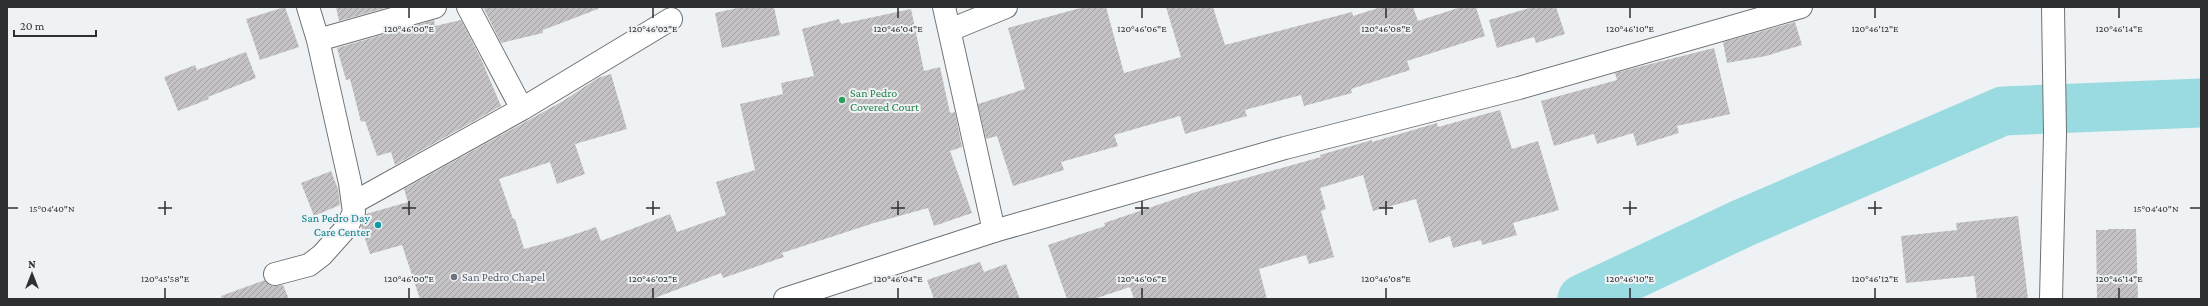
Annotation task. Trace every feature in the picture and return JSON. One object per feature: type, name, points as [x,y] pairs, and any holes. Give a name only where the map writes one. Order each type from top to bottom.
[{"type":"street","points":[[275,274],[309,265],[322,255],[346,227],[354,212],[318,40],[308,7]]},
{"type":"street","points":[[318,40],[435,7]]},
{"type":"street","points":[[468,7],[522,109]]},
{"type":"street","points":[[944,7],[994,231]]},
{"type":"street","points":[[950,30],[1006,7]]},
{"type":"street","points":[[785,299],[994,231],[1285,148],[1519,88],[1801,7]]},
{"type":"street","points":[[2051,299],[2055,134],[2053,7]]},
{"type":"street","points":[[353,203],[522,109],[671,19]]},
{"type":"building","points":[[285,7],[299,47],[260,60],[246,19]]},
{"type":"building","points":[[336,7],[389,7],[339,21]]},
{"type":"building","points":[[483,7],[598,7],[598,9],[543,30],[543,33],[501,43]]},
{"type":"building","points":[[742,7],[774,7],[780,35],[722,48],[715,13]]},
{"type":"building","points":[[1084,7],[1106,7],[1124,73],[1181,57],[1166,7],[1213,7],[1225,45],[1352,12],[1353,16],[1381,7],[1413,7],[1418,21],[1461,7],[1476,7],[1485,36],[1407,61],[1410,70],[1351,89],[1352,93],[1304,106],[1301,95],[1245,110],[1247,116],[1185,134],[1180,116],[1114,135],[1118,146],[1061,162],[1064,170],[1013,186],[997,136],[986,139],[978,104],[1025,89],[1008,28]]},
{"type":"building","points":[[1533,7],[1556,7],[1565,34],[1536,43],[1534,37],[1497,48],[1489,20]]},
{"type":"building","points":[[911,9],[924,71],[940,67],[950,113],[955,112],[962,147],[950,151],[972,213],[934,226],[928,208],[874,223],[782,253],[784,257],[723,278],[721,273],[652,299],[420,299],[402,245],[370,254],[361,226],[366,214],[408,202],[404,189],[563,101],[598,78],[611,74],[627,129],[575,144],[585,174],[557,184],[550,162],[499,179],[513,219],[515,219],[524,249],[596,227],[601,241],[670,214],[677,232],[726,215],[716,182],[755,170],[740,104],[783,94],[781,83],[814,76],[802,29],[839,19],[841,24]]},
{"type":"building","points":[[434,20],[435,26],[461,20],[482,61],[501,106],[395,165],[391,152],[377,156],[365,121],[361,122],[350,79],[346,80],[337,48]]},
{"type":"building","points":[[1795,22],[1802,45],[1766,56],[1727,63],[1723,42]]},
{"type":"building","points":[[1714,48],[1730,114],[1677,126],[1679,133],[1637,146],[1633,133],[1597,144],[1594,134],[1554,146],[1541,101],[1617,80],[1615,73]]},
{"type":"building","points":[[246,52],[256,78],[208,97],[209,99],[178,111],[164,77],[195,65],[197,70]]},
{"type":"building","points":[[1500,110],[1512,149],[1538,141],[1559,210],[1513,223],[1517,235],[1482,245],[1481,240],[1453,248],[1450,236],[1429,243],[1416,199],[1373,211],[1363,175],[1320,188],[1326,209],[1321,211],[1334,257],[1309,264],[1306,255],[1259,269],[1267,299],[1134,299],[1130,287],[1094,299],[1067,299],[1048,245],[1105,226],[1104,223],[1196,192],[1321,157],[1320,155],[1372,140],[1372,142],[1437,123],[1438,127]]},
{"type":"building","points":[[331,171],[338,189],[340,205],[314,216],[301,183]]},
{"type":"building","points":[[2018,216],[2028,299],[1977,299],[1974,276],[1906,283],[1901,236],[1957,230],[1956,223]]},
{"type":"building","points":[[2136,229],[2138,299],[2097,299],[2096,230]]},
{"type":"building","points":[[980,262],[984,272],[1006,264],[1020,299],[934,299],[927,280]]},
{"type":"building","points":[[265,280],[272,286],[283,285],[289,299],[222,299],[221,296]]},
{"type":"waterway","points":[[1582,299],[1743,223],[2003,111],[2201,103]]},
{"type":"place","name":"San Pedro Covered Court","points":[[842,100]]},
{"type":"place","name":"San Pedro Day Care Center","points":[[378,225]]},
{"type":"place","name":"San Pedro Chapel","points":[[454,277]]}]
